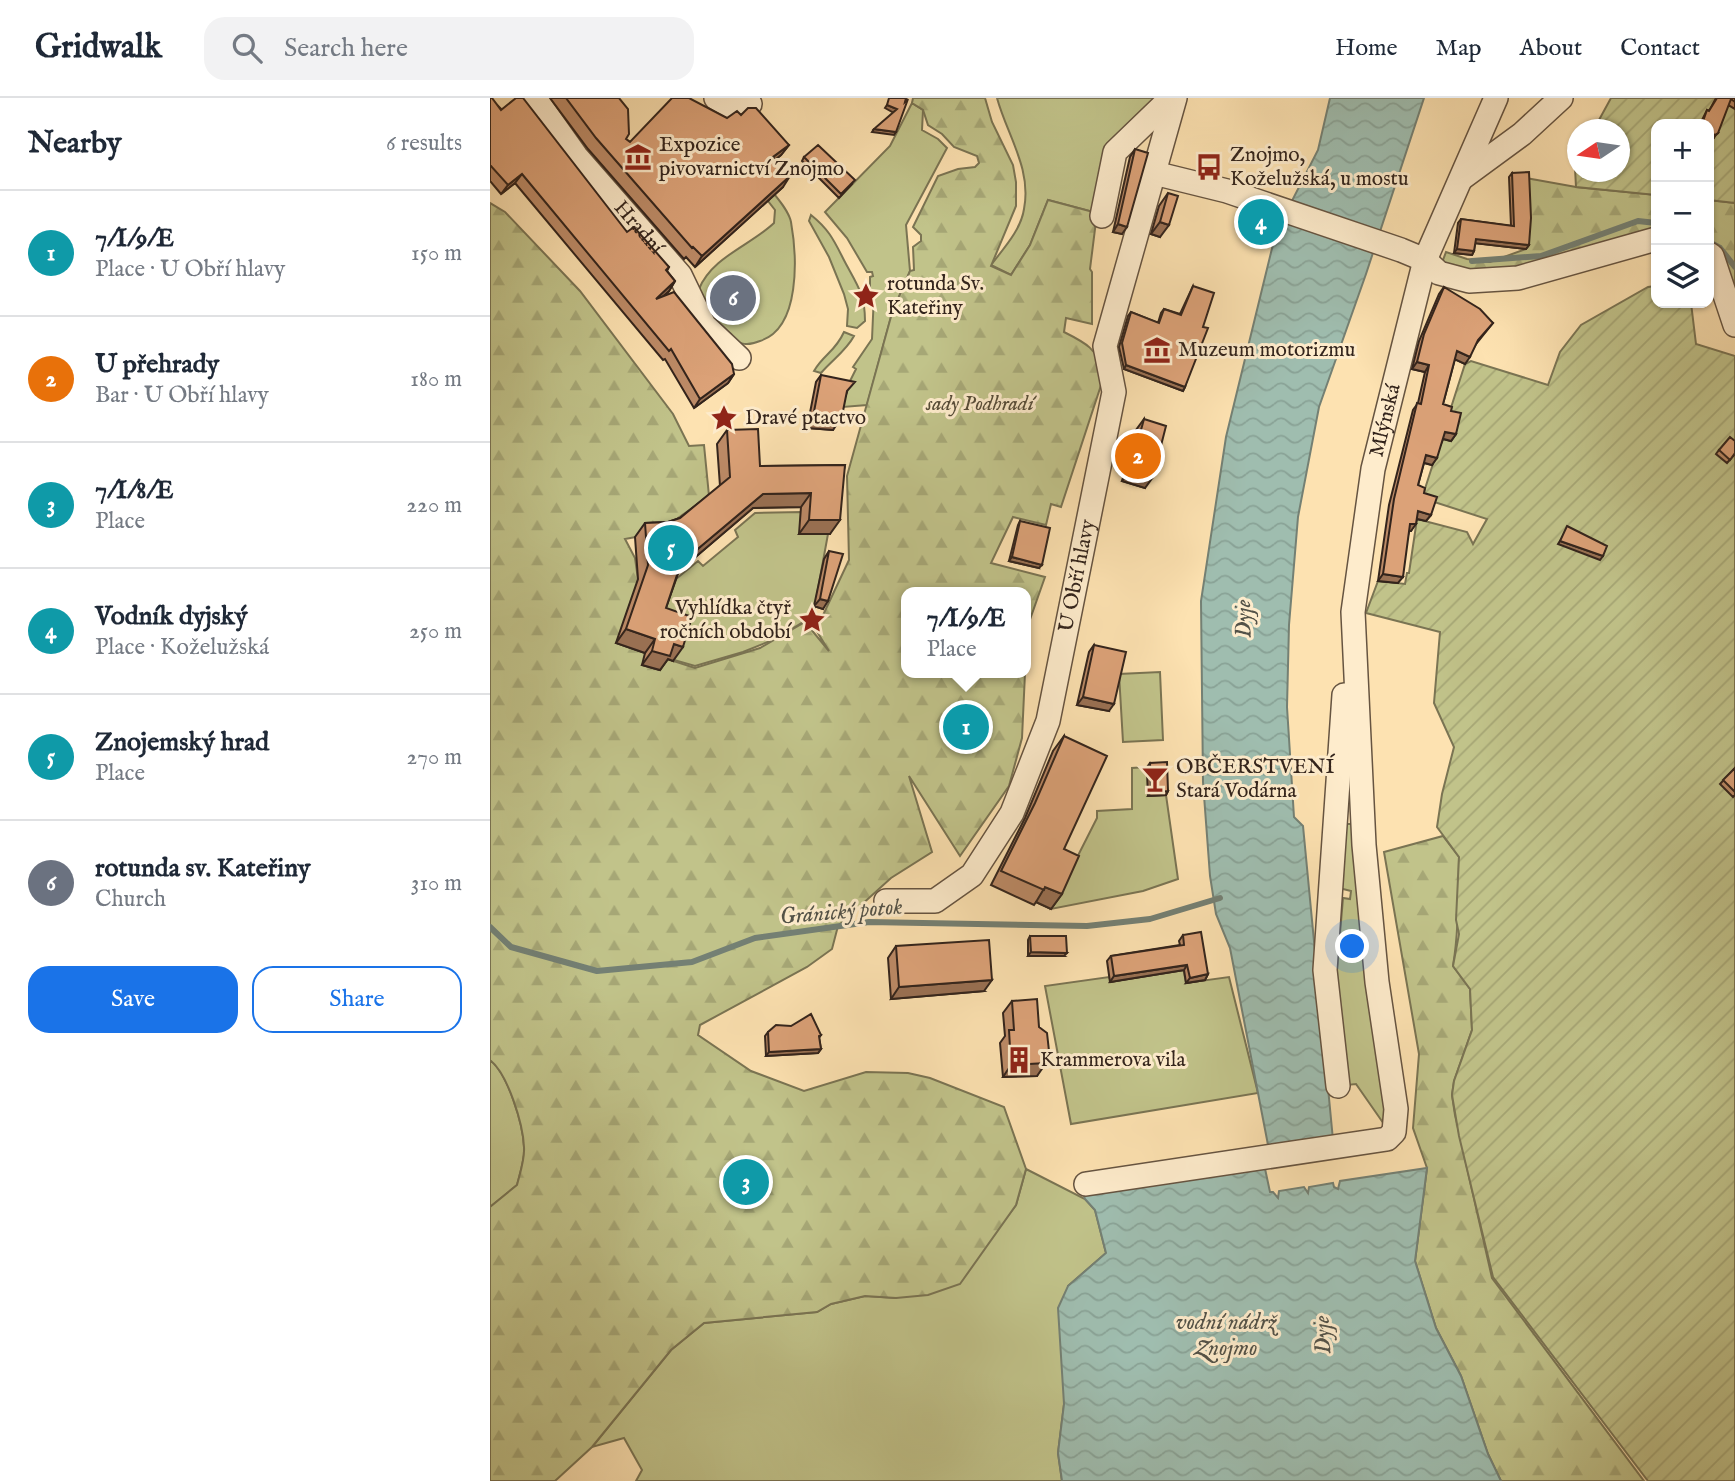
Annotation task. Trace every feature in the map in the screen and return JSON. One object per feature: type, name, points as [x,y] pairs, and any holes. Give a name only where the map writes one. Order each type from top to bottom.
[{"type":"street","name":"Hradní","points":[[534,98],[576,156],[680,275],[704,325],[739,358]]},
{"type":"street","points":[[716,98],[730,106],[750,104]]},
{"type":"street","points":[[1102,216],[1115,152],[1173,98]]},
{"type":"street","name":"U Obří hlavy","points":[[886,901],[935,901],[972,875],[1012,813],[1048,720],[1114,392],[1105,346],[1173,98]]},
{"type":"street","name":"Mlýnská","points":[[1086,1184],[1387,1139],[1394,1132],[1396,1109],[1377,982],[1364,845],[1353,612],[1373,469],[1425,260],[1496,98]]},
{"type":"street","points":[[1459,180],[1522,134],[1561,98]]},
{"type":"street","points":[[1154,173],[1227,191],[1401,250],[1425,260],[1439,273],[1469,281],[1518,278],[1651,240]]},
{"type":"street","points":[[1714,262],[1735,325]]},
{"type":"street","points":[[1338,1086],[1325,970],[1345,693],[1349,684],[1356,682]]},
{"type":"green space","name":"sady Podhradí","points":[[913,98],[985,98],[992,122],[1013,165],[1016,182],[1016,206],[991,266],[1011,275],[1030,245],[1048,200],[1097,213],[1090,269],[1092,324],[1066,318],[1064,332],[1090,348],[1105,373],[1061,507],[1051,504],[1046,525],[1013,517],[991,563],[1045,577],[1031,617],[1031,587],[901,587],[901,678],[1025,678],[1022,738],[1009,786],[960,856],[909,776],[932,852],[891,878],[838,926],[832,949],[807,967],[700,1025],[698,1035],[751,1071],[804,1091],[866,1072],[908,1073],[930,1078],[1004,1107],[1026,1169],[1016,1205],[960,1284],[928,1295],[896,1298],[865,1296],[831,1304],[817,1312],[704,1323],[671,1350],[592,1447],[555,1481],[490,1481],[490,1207],[517,1185],[524,1152],[521,1126],[513,1100],[503,1076],[490,1060],[490,203],[505,212],[580,291],[673,414],[689,446],[704,445],[709,496],[657,533],[625,539],[635,558],[638,579],[664,658],[695,668],[760,648],[805,622],[829,651],[816,630],[849,560],[847,476],[892,313],[910,271],[914,270],[913,247],[921,241],[921,235],[913,227],[938,176],[975,167],[979,163],[977,156],[954,147],[942,134],[928,125],[923,110],[912,103]]},
{"type":"green space","points":[[997,98],[1155,98],[1109,147],[1097,213],[1048,200],[1030,245],[1011,275],[991,265],[1011,239],[1022,217],[1026,194],[1025,180]]},
{"type":"green space","points":[[1611,98],[1735,98],[1735,203],[1714,201],[1714,119],[1651,119],[1651,194],[1576,187],[1576,182],[1630,182],[1630,119],[1599,119]]},
{"type":"green space","points":[[912,103],[923,110],[922,130],[947,148],[906,225],[910,271],[892,313],[867,405],[843,407],[847,387],[856,369],[853,367],[872,339],[874,294],[870,293],[870,277],[873,276],[872,272],[867,272],[847,238],[825,212],[890,146]]},
{"type":"green space","points":[[1526,178],[1576,187],[1651,194],[1651,236],[1510,279],[1437,276],[1446,252],[1467,259],[1490,262],[1526,249]]},
{"type":"green space","points":[[771,190],[786,209],[791,222],[795,271],[793,289],[783,322],[773,334],[756,343],[744,344],[730,337],[731,334],[714,320],[699,289],[705,278],[722,260],[774,223],[775,210],[761,192]]},
{"type":"green space","points":[[1714,201],[1735,203],[1735,297],[1714,257]]},
{"type":"green space","points":[[811,215],[832,238],[860,291],[865,321],[857,328],[847,326],[848,309],[844,294],[829,257],[809,221]]},
{"type":"green space","points":[[1651,287],[1651,308],[1692,308],[1696,344],[1735,356],[1735,1481],[1648,1481],[1493,1277],[1459,1136],[1452,1095],[1454,1081],[1472,1030],[1470,989],[1453,966],[1459,934],[1456,920],[1459,857],[1437,827],[1454,747],[1434,703],[1440,632],[1366,613],[1378,581],[1405,584],[1417,519],[1467,532],[1473,544],[1487,519],[1422,498],[1465,364],[1471,361],[1548,385],[1560,352],[1581,325]]},
{"type":"green space","points":[[844,332],[854,336],[847,346],[821,373],[814,371],[837,344]]},
{"type":"green space","points":[[801,512],[800,534],[828,534],[813,616],[775,639],[743,652],[695,666],[674,660],[660,624],[676,579],[698,561],[703,566],[738,537],[735,530],[755,513]]},
{"type":"green space","points":[[1160,672],[1163,740],[1123,742],[1119,674]]},
{"type":"green space","points":[[1147,767],[1148,796],[1166,795],[1178,879],[1143,891],[1051,909],[1097,818],[1097,811],[1132,809],[1132,768]]},
{"type":"green space","points":[[1343,824],[1356,824],[1390,1117],[1386,1127],[1356,1084],[1347,1085],[1336,981],[1343,898],[1350,899],[1351,891],[1339,888]]},
{"type":"green space","points":[[1443,836],[1459,857],[1453,966],[1470,989],[1472,1030],[1454,1081],[1452,1095],[1492,1278],[1644,1481],[1501,1481],[1488,1454],[1461,1376],[1436,1328],[1415,1261],[1427,1168],[1413,1128],[1419,1054],[1384,852]]},
{"type":"green space","points":[[1183,967],[1186,983],[1229,977],[1258,1093],[1071,1124],[1045,986],[1109,977],[1111,982]]},
{"type":"green space","points":[[490,1060],[503,1076],[513,1100],[521,1126],[524,1152],[517,1185],[490,1207]]},
{"type":"green space","points":[[1026,1169],[1085,1199],[1095,1210],[1106,1253],[1068,1286],[1064,1404],[1058,1453],[1062,1481],[636,1481],[642,1470],[624,1438],[592,1447],[671,1350],[704,1323],[817,1312],[831,1304],[865,1296],[896,1298],[1001,1225],[1016,1205]]},
{"type":"water","name":"Dyje","points":[[1330,98],[1424,98],[1319,407],[1298,517],[1289,625],[1287,707],[1294,817],[1303,826],[1333,1140],[1269,1150],[1230,948],[1216,914],[1210,876],[1203,782],[1201,601],[1226,437],[1276,232],[1318,150]]},
{"type":"water","name":"vodní nádrž Znojmo","points":[[1264,1164],[1270,1192],[1278,1198],[1279,1191],[1304,1187],[1308,1193],[1309,1187],[1333,1183],[1338,1189],[1340,1181],[1427,1168],[1415,1261],[1436,1328],[1461,1376],[1488,1454],[1501,1481],[1062,1481],[1058,1453],[1064,1404],[1058,1308],[1068,1286],[1106,1253],[1095,1210],[1083,1193]]},
{"type":"building","points":[[490,98],[501,110],[516,98],[523,98],[627,232],[634,227],[669,267],[666,270],[675,281],[656,299],[674,292],[732,364],[734,374],[700,399],[671,349],[669,351],[522,174],[508,185],[490,165]]},
{"type":"building","points":[[566,98],[619,98],[628,109],[629,134],[626,139],[630,142],[672,98],[689,98],[727,118],[737,111],[741,115],[748,108],[756,108],[789,145],[773,157],[790,176],[702,256],[596,138]]},
{"type":"building","points":[[889,98],[906,98],[905,102],[908,99],[896,132],[874,129],[897,109],[887,105]]},
{"type":"building","points":[[1717,98],[1735,98],[1735,102],[1731,99],[1715,135],[1714,119],[1704,119],[1707,110],[1709,111]]},
{"type":"building","points":[[818,145],[855,180],[841,194],[804,157]]},
{"type":"building","points":[[1135,149],[1148,153],[1127,227],[1118,224]]},
{"type":"building","points":[[1529,172],[1529,245],[1476,239],[1474,251],[1457,249],[1461,219],[1514,226],[1512,173]]},
{"type":"building","points":[[1168,193],[1178,196],[1169,225],[1160,222]]},
{"type":"building","points":[[733,273],[747,283],[752,293],[749,304],[737,309],[728,305],[722,280],[723,275]]},
{"type":"building","name":"Muzeum motorizmu","points":[[1193,286],[1214,293],[1203,327],[1208,328],[1185,387],[1126,365],[1122,343],[1131,312],[1159,323],[1164,309],[1181,315]]},
{"type":"building","points":[[1444,287],[1480,309],[1493,323],[1478,340],[1470,357],[1457,351],[1443,404],[1452,407],[1451,411],[1461,413],[1456,434],[1445,432],[1437,458],[1426,455],[1418,485],[1425,488],[1424,493],[1437,497],[1431,515],[1418,511],[1416,524],[1410,524],[1403,577],[1383,574],[1394,499],[1417,403],[1421,404],[1429,365],[1417,362],[1424,334]]},
{"type":"building","points":[[821,375],[855,382],[847,391],[842,416],[837,424],[812,422]]},
{"type":"building","points":[[1144,419],[1166,426],[1153,477],[1130,470]]},
{"type":"building","points":[[758,429],[760,466],[845,465],[840,520],[809,520],[811,493],[763,494],[681,563],[666,608],[692,617],[683,647],[674,644],[670,656],[652,651],[655,639],[626,629],[648,565],[645,523],[668,522],[680,518],[730,477],[727,430]]},
{"type":"building","points":[[1730,437],[1735,441],[1735,453],[1730,460],[1719,450]]},
{"type":"building","points":[[1020,521],[1050,528],[1042,565],[1012,557]]},
{"type":"building","points":[[1567,526],[1607,546],[1603,556],[1560,541]]},
{"type":"building","points":[[829,551],[843,554],[828,601],[820,599]]},
{"type":"building","points":[[1094,645],[1126,652],[1114,704],[1083,697]]},
{"type":"building","points":[[1064,736],[1107,756],[1064,849],[1079,856],[1062,894],[1045,887],[1044,890],[1001,871]]},
{"type":"building","points":[[1167,762],[1168,791],[1151,792],[1150,763]]},
{"type":"building","points":[[1735,768],[1735,792],[1723,780]]},
{"type":"building","points":[[1201,932],[1208,974],[1190,978],[1187,965],[1114,976],[1111,956],[1184,945],[1183,935]]},
{"type":"building","points":[[1030,936],[1066,936],[1067,953],[1031,952]]},
{"type":"building","points":[[989,940],[992,980],[899,987],[896,946]]},
{"type":"building","points":[[1037,999],[1039,1027],[1047,1033],[1049,1051],[1045,1052],[1046,1063],[1011,1065],[1009,1030],[1014,1030],[1012,1001]]},
{"type":"building","points":[[811,1014],[821,1035],[821,1049],[769,1052],[768,1032],[776,1025],[791,1026]]},
{"type":"waterway","points":[[1472,261],[1541,256],[1638,221],[1651,222]]},
{"type":"waterway","points":[[1714,245],[1720,248],[1735,267]]},
{"type":"waterway","name":"Gránický potok","points":[[490,927],[511,947],[597,971],[692,962],[755,938],[869,922],[1087,926],[1150,919],[1220,898]]},
{"type":"place","name":"Expozice pivovarnictví Znojmo","points":[[638,157]]},
{"type":"place","name":"Znojmo, Koželužská, u mostu","points":[[1209,167]]},
{"type":"place","name":"Vodník dyjský","points":[[1261,222]]},
{"type":"place","name":"rotunda Sv. Kateřiny","points":[[866,296]]},
{"type":"place","name":"rotunda sv. Kateřiny","points":[[733,298]]},
{"type":"place","name":"Muzeum motorizmu","points":[[1157,350]]},
{"type":"place","name":"Dravé ptactvo","points":[[724,418]]},
{"type":"place","name":"U přehrady","points":[[1138,456]]},
{"type":"place","name":"Znojemský hrad","points":[[671,548]]},
{"type":"place","name":"Vyhlídka čtyř ročních období","points":[[812,620]]},
{"type":"place","name":"7/I/9/E","points":[[966,727]]},
{"type":"place","name":"OBČERSTVENÍ Stará Vodárna","points":[[1155,779]]},
{"type":"place","name":"Krammerova vila","points":[[1019,1060]]},
{"type":"place","name":"7/I/8/E","points":[[746,1182]]}]
